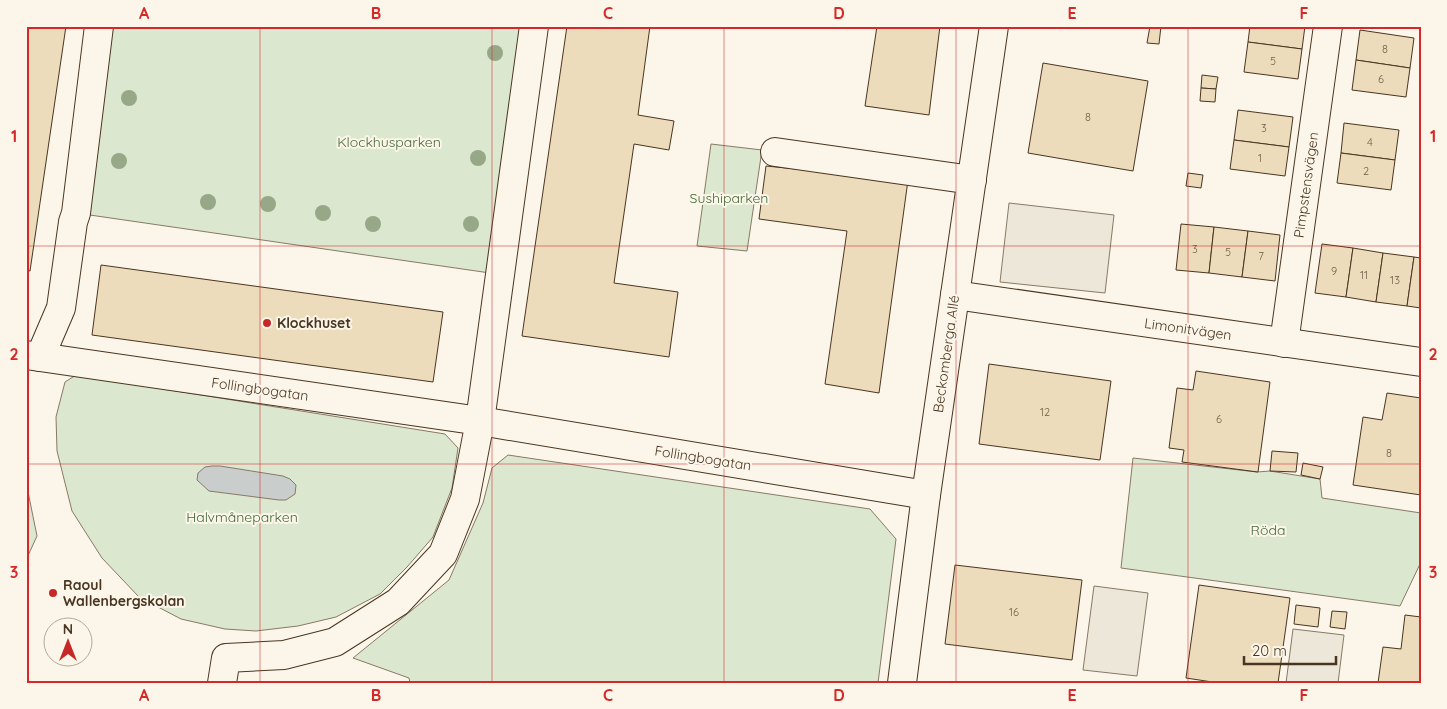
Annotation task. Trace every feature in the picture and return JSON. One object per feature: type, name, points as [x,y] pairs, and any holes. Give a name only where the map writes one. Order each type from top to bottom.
[{"type":"street","name":"Follingbogatan","points":[[99,26],[76,213],[73,222],[61,308],[33,356],[480,421],[926,495]]},
{"type":"street","points":[[222,683],[226,658],[284,655],[335,642],[398,602],[443,554],[464,499],[480,421],[534,26]]},
{"type":"street","name":"Beckomberga Allé","points":[[910,682],[926,495],[994,26]]},
{"type":"street","name":"Pimpstensvägen","points":[[1284,343],[1328,26]]},
{"type":"street","points":[[774,152],[972,180]]},
{"type":"street","name":"Limonitvägen","points":[[955,294],[1421,362]]},
{"type":"green space","name":"Klockhusparken","points":[[106,26],[520,26],[490,273],[76,213]]},
{"type":"green space","name":"Sushiparken","points":[[711,144],[762,150],[747,251],[697,246]]},
{"type":"green space","name":"Halvmåneparken","points":[[76,375],[445,434],[458,448],[452,488],[433,537],[407,567],[380,594],[336,617],[298,626],[256,631],[225,629],[181,619],[139,597],[102,558],[72,511],[57,451],[56,417],[65,382]]},
{"type":"green space","points":[[508,455],[870,509],[896,539],[878,683],[410,683],[409,678],[353,658],[449,580],[483,503],[492,468]]},
{"type":"green space","name":"Röda","points":[[1133,458],[1257,472],[1270,471],[1320,479],[1322,498],[1421,513],[1421,562],[1400,606],[1121,568]]},
{"type":"green space","points":[[26,482],[37,536],[26,560]]},
{"type":"shaded area","points":[[1009,203],[1114,215],[1105,293],[1000,282]]},
{"type":"shaded area","points":[[212,466],[283,476],[290,479],[296,485],[295,494],[286,500],[279,500],[209,491],[197,480],[198,473],[205,467]]},
{"type":"shaded area","points":[[1094,586],[1148,593],[1137,676],[1083,670]]},
{"type":"shaded area","points":[[1293,629],[1344,635],[1338,683],[1286,683]]},
{"type":"building","points":[[26,26],[66,26],[30,271],[26,270]]},
{"type":"building","points":[[567,26],[650,26],[638,115],[674,121],[669,150],[634,144],[614,283],[678,292],[669,357],[522,336]]},
{"type":"building","points":[[877,26],[940,26],[929,115],[865,106]]},
{"type":"building","points":[[1150,26],[1161,26],[1159,44],[1147,43]]},
{"type":"building","points":[[1250,26],[1305,26],[1302,49],[1248,42]]},
{"type":"building","points":[[1360,30],[1414,38],[1410,68],[1356,60]]},
{"type":"building","points":[[1248,42],[1302,49],[1298,79],[1244,72]]},
{"type":"building","points":[[1356,60],[1410,68],[1406,97],[1352,90]]},
{"type":"building","points":[[1043,63],[1148,81],[1133,171],[1028,153]]},
{"type":"building","points":[[1202,75],[1218,77],[1216,89],[1201,88]]},
{"type":"building","points":[[1201,88],[1216,89],[1215,102],[1200,101]]},
{"type":"building","points":[[1238,110],[1293,117],[1289,147],[1234,140]]},
{"type":"building","points":[[1344,123],[1399,130],[1395,160],[1341,153]]},
{"type":"building","points":[[1234,140],[1289,147],[1285,176],[1230,169]]},
{"type":"building","points":[[1341,153],[1395,160],[1391,190],[1337,183]]},
{"type":"building","points":[[766,166],[908,180],[879,393],[825,384],[847,231],[759,219]]},
{"type":"building","points":[[1188,173],[1203,175],[1201,188],[1186,186]]},
{"type":"building","points":[[1181,224],[1214,227],[1209,273],[1176,270]]},
{"type":"building","points":[[1214,227],[1248,231],[1242,277],[1209,273]]},
{"type":"building","points":[[1248,231],[1280,235],[1275,281],[1242,277]]},
{"type":"building","points":[[1322,244],[1353,248],[1346,297],[1315,293]]},
{"type":"building","points":[[1353,248],[1383,253],[1376,302],[1346,297]]},
{"type":"building","points":[[1383,253],[1414,257],[1407,306],[1376,302]]},
{"type":"building","points":[[1414,257],[1421,258],[1421,308],[1407,306]]},
{"type":"building","name":"Klockhuset","points":[[101,265],[443,312],[433,382],[92,335]]},
{"type":"building","points":[[989,364],[1111,381],[1100,460],[979,444]]},
{"type":"building","points":[[1196,371],[1270,382],[1258,472],[1182,462],[1184,450],[1169,448],[1177,388],[1193,390]]},
{"type":"building","points":[[1387,393],[1421,398],[1421,495],[1353,485],[1363,417],[1382,420]]},
{"type":"building","points":[[1272,451],[1298,453],[1296,472],[1270,471]]},
{"type":"building","points":[[1303,463],[1323,467],[1320,479],[1301,475]]},
{"type":"building","points":[[955,565],[1082,580],[1072,660],[945,644]]},
{"type":"building","points":[[1199,585],[1290,598],[1278,683],[1219,683],[1186,678]]},
{"type":"building","points":[[1296,605],[1320,608],[1318,627],[1294,624]]},
{"type":"building","points":[[1332,611],[1347,612],[1345,629],[1330,627]]},
{"type":"building","points":[[1405,615],[1421,617],[1421,683],[1378,683],[1383,647],[1401,649]]},
{"type":"place","name":"Klockhuset","points":[[267,323]]},
{"type":"place","name":"Raoul Wallenbergskolan","points":[[53,593]]}]
